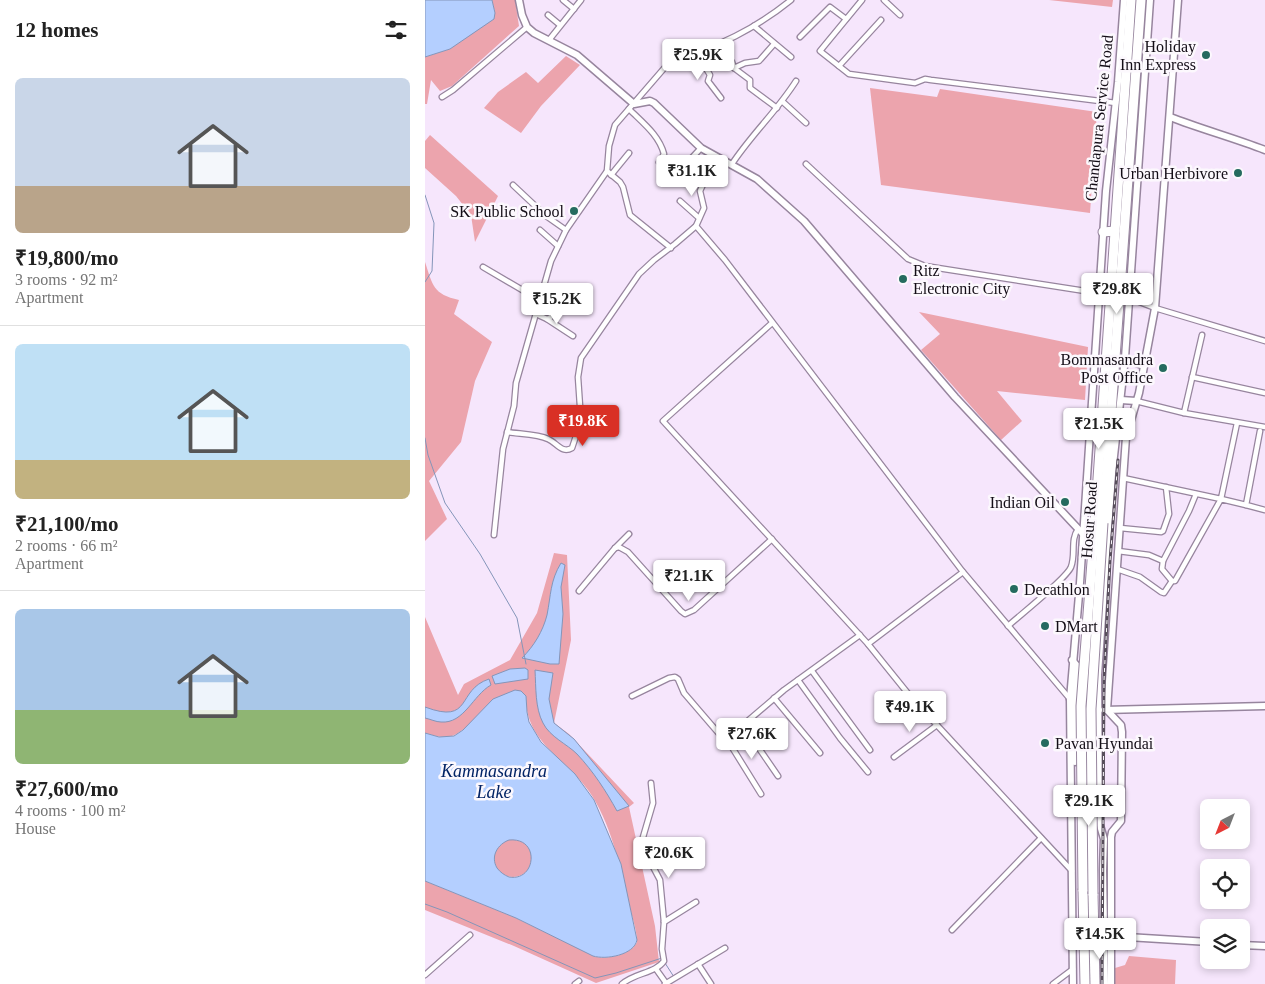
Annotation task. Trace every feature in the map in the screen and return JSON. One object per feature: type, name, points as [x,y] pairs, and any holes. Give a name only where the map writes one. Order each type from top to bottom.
[{"type":"highway","name":"Hosur Road","points":[[1095,984],[1091,709],[1115,232],[1131,0]]},
{"type":"highway","name":"Hosur Road","points":[[1085,984],[1081,706],[1099,523],[1141,0]]},
{"type":"highway","points":[[1102,235],[1115,232]]},
{"type":"street","points":[[519,0],[527,27],[534,33],[577,55],[632,107],[661,144],[664,154],[659,162]]},
{"type":"street","points":[[563,0],[574,8]]},
{"type":"street","points":[[549,40],[581,0]]},
{"type":"street","points":[[609,173],[609,146],[615,125],[673,58],[689,55],[754,26],[770,17],[791,0]]},
{"type":"street","points":[[862,0],[820,51],[849,74],[915,84],[925,79],[1116,103]]},
{"type":"street","points":[[884,0],[900,16]]},
{"type":"street","name":"Chandapura Service Road","points":[[1072,700],[1080,532],[1102,235],[1116,103],[1123,0]]},
{"type":"street","points":[[1111,984],[1111,936],[1107,916],[1104,839],[1099,822],[1098,675],[1112,474],[1125,358],[1150,0]]},
{"type":"street","points":[[1105,984],[1112,832],[1121,821],[1122,732],[1121,725],[1107,710],[1126,437],[1139,393],[1155,308],[1177,0]]},
{"type":"street","points":[[800,37],[830,7],[846,18]]},
{"type":"street","points":[[548,15],[560,25]]},
{"type":"street","points":[[839,66],[881,20]]},
{"type":"street","points":[[754,26],[791,57]]},
{"type":"street","points":[[442,97],[453,90],[527,27]]},
{"type":"street","points":[[717,43],[732,62],[734,68],[750,80],[750,88],[777,108]]},
{"type":"street","points":[[734,68],[745,63],[759,61],[774,44]]},
{"type":"street","points":[[696,52],[710,75],[708,81],[721,98]]},
{"type":"street","points":[[732,164],[743,147],[783,102],[796,81]]},
{"type":"street","points":[[632,107],[650,101],[654,103],[701,148],[757,179],[804,221],[955,397],[1080,532],[1074,535],[1071,568],[1008,626]]},
{"type":"street","points":[[783,102],[806,123]]},
{"type":"street","points":[[1170,116],[1208,132],[1265,150]]},
{"type":"street","points":[[673,178],[701,148]]},
{"type":"street","points":[[494,536],[503,449],[514,406],[516,383],[551,261],[566,230],[609,173],[629,153]]},
{"type":"street","points":[[806,164],[908,259],[925,266],[1098,293]]},
{"type":"street","points":[[609,173],[623,187],[630,215],[671,248]]},
{"type":"street","points":[[507,432],[547,438],[567,451],[572,448],[581,421],[578,377],[581,358],[639,274],[696,226],[705,208],[700,191],[707,176]]},
{"type":"street","points":[[513,185],[545,216],[566,230]]},
{"type":"street","points":[[680,201],[699,218]]},
{"type":"street","points":[[696,226],[963,572],[1072,700],[1098,709],[1107,710],[1265,706]]},
{"type":"street","points":[[540,230],[558,246]]},
{"type":"street","points":[[483,267],[541,301]]},
{"type":"street","points":[[547,319],[550,318],[560,297]]},
{"type":"street","points":[[1129,298],[1155,308],[1265,341]]},
{"type":"street","points":[[536,314],[573,336]]},
{"type":"street","points":[[772,323],[663,422],[860,635],[910,696],[1072,872]]},
{"type":"street","points":[[1184,413],[1202,335]]},
{"type":"street","points":[[1125,358],[1144,366]]},
{"type":"street","points":[[1192,377],[1265,393]]},
{"type":"street","points":[[1121,400],[1136,401],[1184,413],[1265,427]]},
{"type":"street","points":[[1117,569],[1140,577],[1164,593],[1172,581],[1175,581],[1221,500],[1237,423]]},
{"type":"street","points":[[1246,505],[1260,431]]},
{"type":"street","points":[[1117,436],[1126,437]]},
{"type":"street","points":[[1123,478],[1265,510]]},
{"type":"street","points":[[1120,528],[1163,531],[1169,514],[1166,487]]},
{"type":"street","points":[[1172,581],[1162,569],[1163,561],[1196,494]]},
{"type":"street","points":[[579,591],[629,534]]},
{"type":"street","points":[[615,548],[619,547],[628,552],[685,614],[694,610],[772,539]]},
{"type":"street","points":[[1118,551],[1149,555],[1163,561]]},
{"type":"street","points":[[868,644],[963,572]]},
{"type":"street","points":[[725,736],[743,725],[774,698],[860,635]]},
{"type":"street","points":[[1073,660],[1078,667],[1072,700],[1070,806],[1073,984]]},
{"type":"street","points":[[812,670],[870,750]]},
{"type":"street","points":[[1077,672],[1098,675]]},
{"type":"street","points":[[632,696],[669,678],[675,677],[678,679],[684,693],[721,736],[725,736],[761,794]]},
{"type":"street","points":[[798,680],[840,738],[868,772]]},
{"type":"street","points":[[774,698],[820,753]]},
{"type":"street","points":[[743,725],[778,776]]},
{"type":"street","points":[[894,757],[937,725]]},
{"type":"street","points":[[622,984],[637,974],[656,968],[664,961],[662,949],[664,922],[660,880],[641,844],[653,803],[651,783]]},
{"type":"street","points":[[952,930],[1041,838]]},
{"type":"street","points":[[664,922],[696,902]]},
{"type":"street","points":[[425,975],[470,935]]},
{"type":"street","points":[[1111,936],[1200,941]]},
{"type":"street","points":[[1250,945],[1265,946]]},
{"type":"street","points":[[656,968],[666,984],[725,948]]},
{"type":"street","points":[[698,964],[711,984]]},
{"type":"street","points":[[1053,984],[1073,969]]},
{"type":"shaded area","points":[[492,0],[515,0],[519,26],[452,86],[440,91],[431,80],[427,104],[425,104],[425,57],[450,49],[495,13]]},
{"type":"shaded area","points":[[1049,0],[1113,0],[1112,7]]},
{"type":"shaded area","points":[[566,56],[580,65],[541,106],[521,133],[484,108],[498,92],[526,72],[538,83]]},
{"type":"shaded area","points":[[870,88],[937,97],[940,89],[1097,112],[1090,213],[881,185]]},
{"type":"shaded area","points":[[430,135],[498,196],[475,242],[471,215],[456,196],[425,168],[425,141]]},
{"type":"shaded area","points":[[425,262],[435,288],[450,298],[459,300],[454,314],[492,342],[475,381],[461,442],[429,481],[447,519],[425,541]]},
{"type":"shaded area","points":[[919,312],[1088,347],[1085,400],[997,391],[1022,421],[1001,440],[921,350],[940,334]]},
{"type":"shaded area","points":[[554,553],[567,555],[571,640],[554,723],[569,734],[634,803],[629,807],[655,926],[659,962],[596,983],[514,946],[425,910],[425,881],[516,918],[596,957],[607,957],[625,953],[637,942],[635,927],[617,858],[603,816],[588,790],[541,740],[529,717],[526,703],[493,699],[472,721],[454,735],[442,737],[425,733],[425,617],[458,695],[464,684],[510,660],[537,613]]},
{"type":"shaded area","points":[[513,839],[526,845],[532,858],[526,871],[513,877],[500,871],[494,858],[500,845]]},
{"type":"shaded area","points":[[1129,956],[1176,960],[1175,984],[1115,984],[1115,968],[1125,965]]},
{"type":"water","points":[[425,0],[492,0],[495,13],[494,19],[450,49],[425,57]]},
{"type":"water","points":[[561,563],[565,565],[561,587],[563,614],[559,664],[522,658],[534,643],[543,627],[553,582]]},
{"type":"water","points":[[525,668],[528,670],[528,679],[495,684],[492,676],[510,669]]},
{"type":"water","name":"Kammasandra Lake","points":[[535,670],[553,673],[549,699],[554,723],[574,739],[629,806],[617,811],[599,781],[583,761],[573,750],[546,728],[540,717],[537,704]]},
{"type":"water","name":"Kammasandra Lake","points":[[489,679],[491,685],[456,718],[437,722],[425,718],[425,707],[451,712],[458,709],[479,684]]},
{"type":"water","name":"Kammasandra Lake","points":[[515,690],[521,691],[526,696],[529,722],[541,742],[575,774],[594,800],[621,864],[637,940],[635,945],[625,953],[612,957],[593,956],[516,918],[425,881],[425,733],[439,737],[454,736],[463,730],[493,699]],"holes":[[[509,840],[519,841],[526,845],[530,852],[529,867],[525,873],[518,877],[509,877],[497,868],[494,859],[496,851],[501,844]]]},
{"type":"waterway","points":[[425,195],[434,223],[432,271],[425,282]]},
{"type":"waterway","points":[[425,438],[428,455],[445,503],[480,554],[517,618],[526,664]]},
{"type":"waterway","points":[[425,904],[595,978],[662,958]]},
{"type":"waterway","points":[[665,963],[674,977]]},
{"type":"railway","points":[[1102,984],[1104,680],[1110,561],[1118,460]]},
{"type":"place","name":"Holiday Inn Express","points":[[1206,55]]},
{"type":"place","name":"Urban Herbivore","points":[[1238,173]]},
{"type":"place","name":"SK Public School","points":[[574,211]]},
{"type":"place","name":"Ritz Electronic City","points":[[903,279]]},
{"type":"place","name":"Bommasandra Post Office","points":[[1163,368]]},
{"type":"place","name":"Indian Oil","points":[[1065,502]]},
{"type":"place","name":"Decathlon","points":[[1014,589]]},
{"type":"place","name":"DMart","points":[[1045,626]]},
{"type":"place","name":"Pavan Hyundai","points":[[1045,743]]}]
